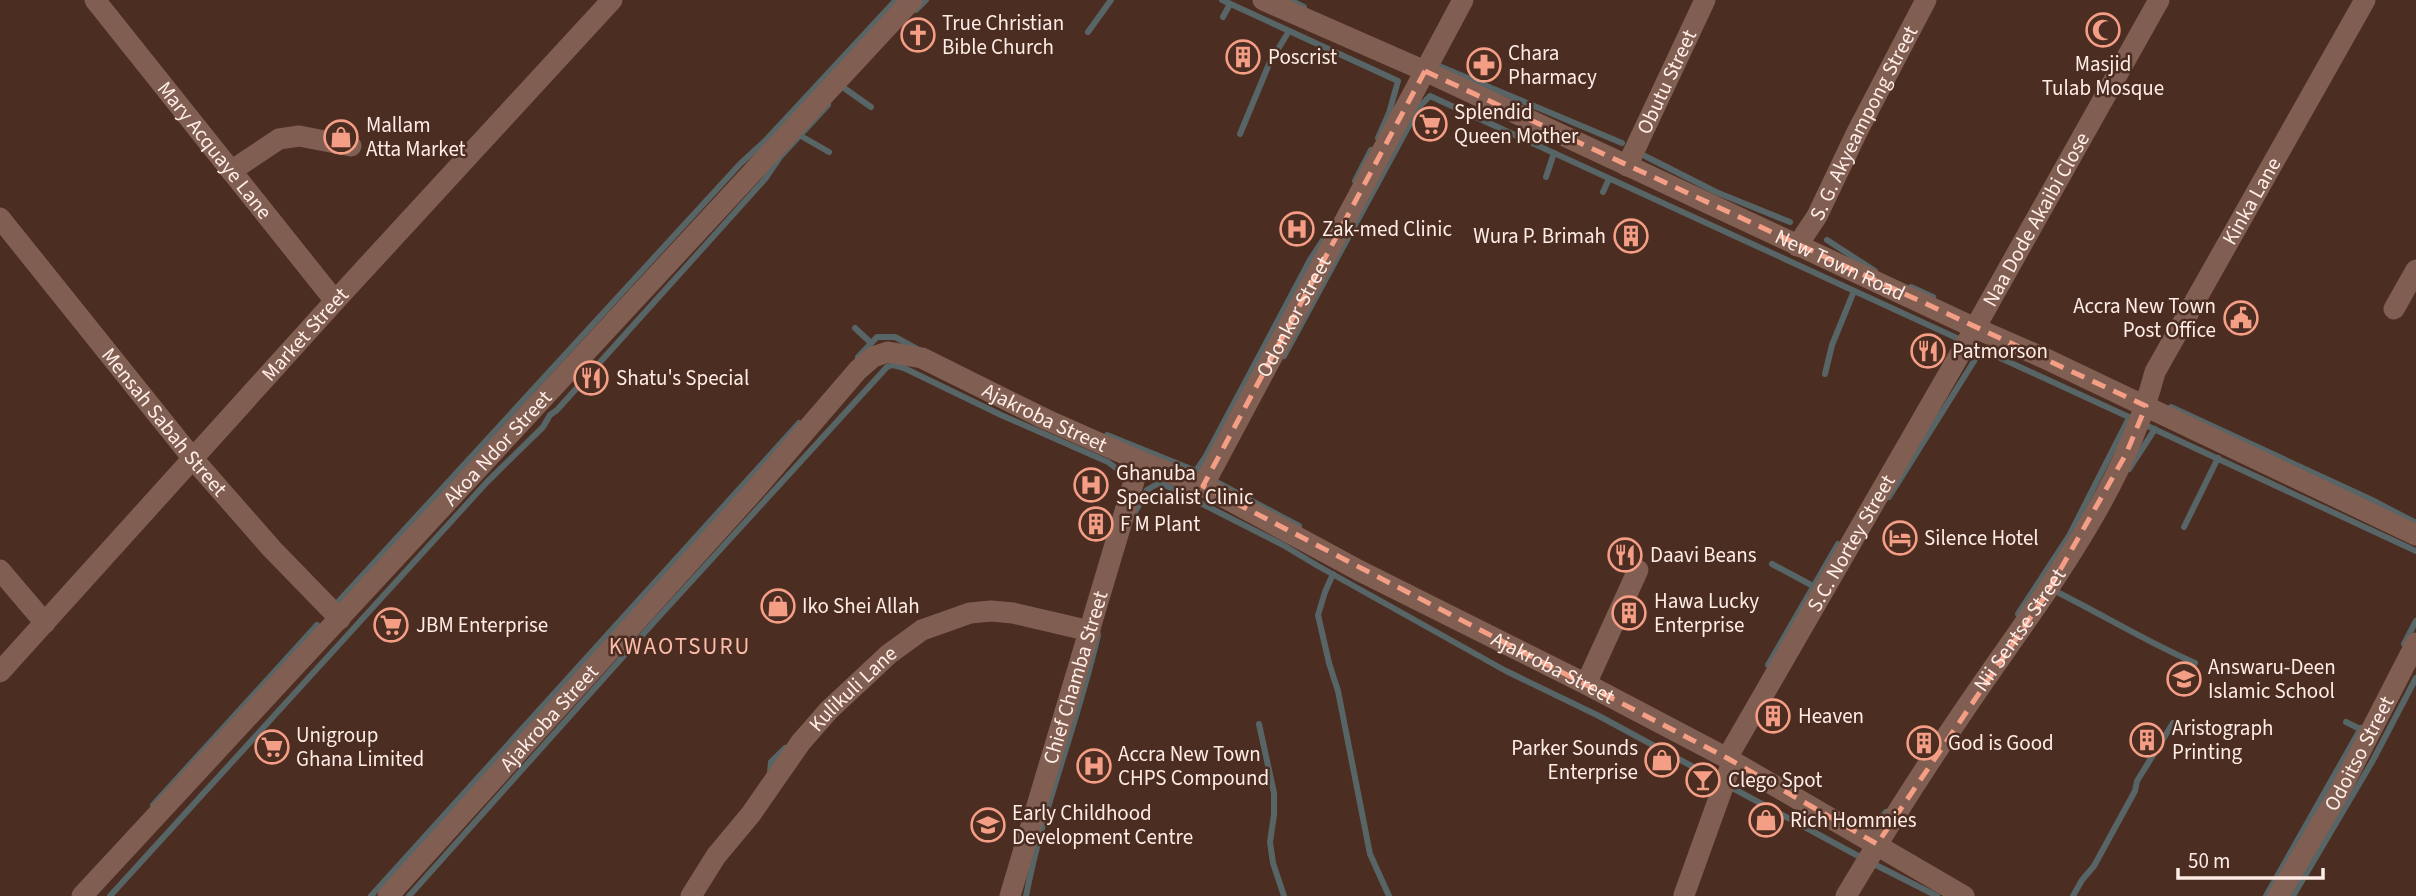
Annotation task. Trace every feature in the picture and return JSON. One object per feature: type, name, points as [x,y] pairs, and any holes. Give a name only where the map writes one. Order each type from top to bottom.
[{"type":"street","name":"Mary Acquaye Lane","points":[[95,0],[335,301]]},
{"type":"street","name":"Market Street","points":[[0,672],[335,301],[612,0]]},
{"type":"street","name":"Akoa Ndor Street","points":[[82,896],[912,0]]},
{"type":"street","name":"New Town Road","points":[[1263,0],[1424,71],[1797,246],[2044,358],[2416,535]]},
{"type":"street","name":"Odonkor Street","points":[[1203,486],[1463,0]]},
{"type":"street","name":"Obutu Street","points":[[1628,166],[1705,0]]},
{"type":"street","name":"S. G. Akyeampong Street","points":[[1797,246],[1818,216],[1857,132],[1926,0]]},
{"type":"street","name":"Naa Dode Akaibi Close","points":[[1975,328],[2159,0]]},
{"type":"street","name":"Kinka Lane","points":[[2146,406],[2160,362],[2365,0]]},
{"type":"street","points":[[231,171],[279,139],[299,136],[351,146]]},
{"type":"street","name":"Mensah Sabah Street","points":[[0,218],[194,460],[272,549],[340,620]]},
{"type":"street","points":[[2394,309],[2416,270]]},
{"type":"street","name":"S.C. Nortey Street","points":[[1684,895],[1730,760],[1975,328]]},
{"type":"street","name":"Ajakroba Street","points":[[388,896],[753,492],[858,370],[873,357],[888,352],[922,358],[1045,419],[1203,486],[1358,570],[1586,684],[1730,760],[1964,896]]},
{"type":"street","name":"Nii Sentse Street","points":[[1877,844],[1963,712],[2047,593],[2116,473],[2146,406]]},
{"type":"street","name":"Chief Chamba Street","points":[[1010,896],[1140,461]]},
{"type":"street","points":[[0,570],[45,623]]},
{"type":"street","points":[[1586,684],[1638,570]]},
{"type":"street","name":"Kulikuli Lane","points":[[691,896],[716,856],[751,814],[801,742],[829,710],[889,654],[922,630],[970,613],[991,611],[1013,613],[1090,631]]},
{"type":"street","name":"Odoitso Street","points":[[2278,896],[2339,793],[2416,643]]},
{"type":"street","points":[[1846,896],[1877,844]]},
{"type":"highlighted area","points":[[1425,71],[2146,406],[2126,454],[2047,593],[1877,844],[1727,758],[1203,486]]},
{"type":"waterway","points":[[338,602],[740,164],[765,141],[896,0]]},
{"type":"waterway","points":[[916,10],[926,0]]},
{"type":"waterway","points":[[1088,32],[1111,0]]},
{"type":"waterway","points":[[1222,0],[1398,81],[1389,113],[1378,138]]},
{"type":"waterway","points":[[1290,0],[1304,7]]},
{"type":"waterway","points":[[1223,17],[1230,4]]},
{"type":"waterway","points":[[1240,134],[1269,64],[1289,31]]},
{"type":"waterway","points":[[1439,66],[1622,143]]},
{"type":"waterway","points":[[844,88],[871,107]]},
{"type":"waterway","points":[[1284,356],[1419,107],[1430,96],[2131,418]]},
{"type":"waterway","points":[[110,896],[487,482],[543,427],[550,415],[765,179],[780,157],[828,105]]},
{"type":"waterway","points":[[801,136],[829,152]]},
{"type":"waterway","points":[[1355,181],[1371,150]]},
{"type":"waterway","points":[[1546,177],[1554,153]]},
{"type":"waterway","points":[[1643,155],[1716,192],[1790,222]]},
{"type":"waterway","points":[[1603,192],[1609,179]]},
{"type":"waterway","points":[[1196,471],[1325,237]]},
{"type":"waterway","points":[[1827,240],[1875,271]]},
{"type":"waterway","points":[[1911,287],[1933,297]]},
{"type":"waterway","points":[[1825,374],[1832,345],[1854,291]]},
{"type":"waterway","points":[[855,328],[871,343]]},
{"type":"waterway","points":[[858,357],[877,337],[895,337],[919,350]]},
{"type":"waterway","points":[[1889,497],[1981,350]]},
{"type":"waterway","points":[[409,896],[887,367],[893,365],[904,368],[1108,462],[1117,469]]},
{"type":"waterway","points":[[2171,407],[2416,523]]},
{"type":"waterway","points":[[2018,614],[2069,536],[2129,418]]},
{"type":"waterway","points":[[371,896],[799,423]]},
{"type":"waterway","points":[[2141,423],[2416,551]]},
{"type":"waterway","points":[[2129,469],[2155,429]]},
{"type":"waterway","points":[[1107,435],[1196,471],[1299,526]]},
{"type":"waterway","points":[[2184,527],[2218,458]]},
{"type":"waterway","points":[[1134,514],[1147,490],[1157,484],[1165,485],[1283,545],[1506,671],[1599,716],[1937,896]]},
{"type":"waterway","points":[[1768,665],[1838,544]]},
{"type":"waterway","points":[[1772,564],[1813,586]]},
{"type":"waterway","points":[[1333,574],[1318,615],[1338,691],[1370,854],[1389,896]]},
{"type":"waterway","points":[[2057,592],[2195,663]]},
{"type":"waterway","points":[[2404,644],[2416,621]]},
{"type":"waterway","points":[[153,805],[317,625]]},
{"type":"waterway","points":[[1026,896],[1042,830],[1098,635]]},
{"type":"waterway","points":[[2293,896],[2372,762],[2416,678]]},
{"type":"waterway","points":[[2346,722],[2360,729]]},
{"type":"waterway","points":[[2073,896],[2094,866],[2135,791],[2137,781],[2173,723]]},
{"type":"waterway","points":[[1259,724],[1274,793],[1270,842],[1273,863],[1284,896]]},
{"type":"waterway","points":[[2266,896],[2361,728]]},
{"type":"waterway","points":[[770,773],[771,762],[785,748]]},
{"type":"waterway","points":[[1866,836],[1886,812]]},
{"type":"place","name":"Masjid Tulab Mosque","points":[[2103,30]]},
{"type":"place","name":"True Christian Bible Church","points":[[918,35]]},
{"type":"place","name":"Poscrist","points":[[1243,57]]},
{"type":"place","name":"Chara Pharmacy","points":[[1484,65]]},
{"type":"place","name":"Splendid Queen Mother","points":[[1430,124]]},
{"type":"place","name":"Mallam Atta Market","points":[[341,137]]},
{"type":"place","name":"Zak-med Clinic","points":[[1297,229]]},
{"type":"place","name":"Wura P. Brimah","points":[[1631,236]]},
{"type":"place","name":"Accra New Town Post Office","points":[[2241,318]]},
{"type":"place","name":"Patmorson","points":[[1928,351]]},
{"type":"place","name":"Shatu's Special","points":[[591,378]]},
{"type":"place","name":"Ghanuba Specialist Clinic","points":[[1091,485]]},
{"type":"place","name":"F M Plant","points":[[1096,524]]},
{"type":"place","name":"Silence Hotel","points":[[1900,538]]},
{"type":"place","name":"Daavi Beans","points":[[1625,555]]},
{"type":"place","name":"Iko Shei Allah","points":[[778,606]]},
{"type":"place","name":"Hawa Lucky Enterprise","points":[[1629,613]]},
{"type":"place","name":"JBM Enterprise","points":[[391,625]]},
{"type":"place","name":"Answaru-Deen Islamic School","points":[[2184,679]]},
{"type":"place","name":"Heaven","points":[[1773,716]]},
{"type":"place","name":"Aristograph Printing","points":[[2147,740]]},
{"type":"place","name":"God is Good","points":[[1924,743]]},
{"type":"place","name":"Unigroup Ghana Limited","points":[[272,747]]},
{"type":"place","name":"Parker Sounds Enterprise","points":[[1662,760]]},
{"type":"place","name":"Accra New Town CHPS Compound","points":[[1094,766]]},
{"type":"place","name":"Clego Spot","points":[[1703,780]]},
{"type":"place","name":"Rich Hommies","points":[[1766,820]]},
{"type":"place","name":"Early Childhood Development Centre","points":[[988,825]]},
{"type":"district","name":"KWAOTSURU","points":[[680,646]]}]
